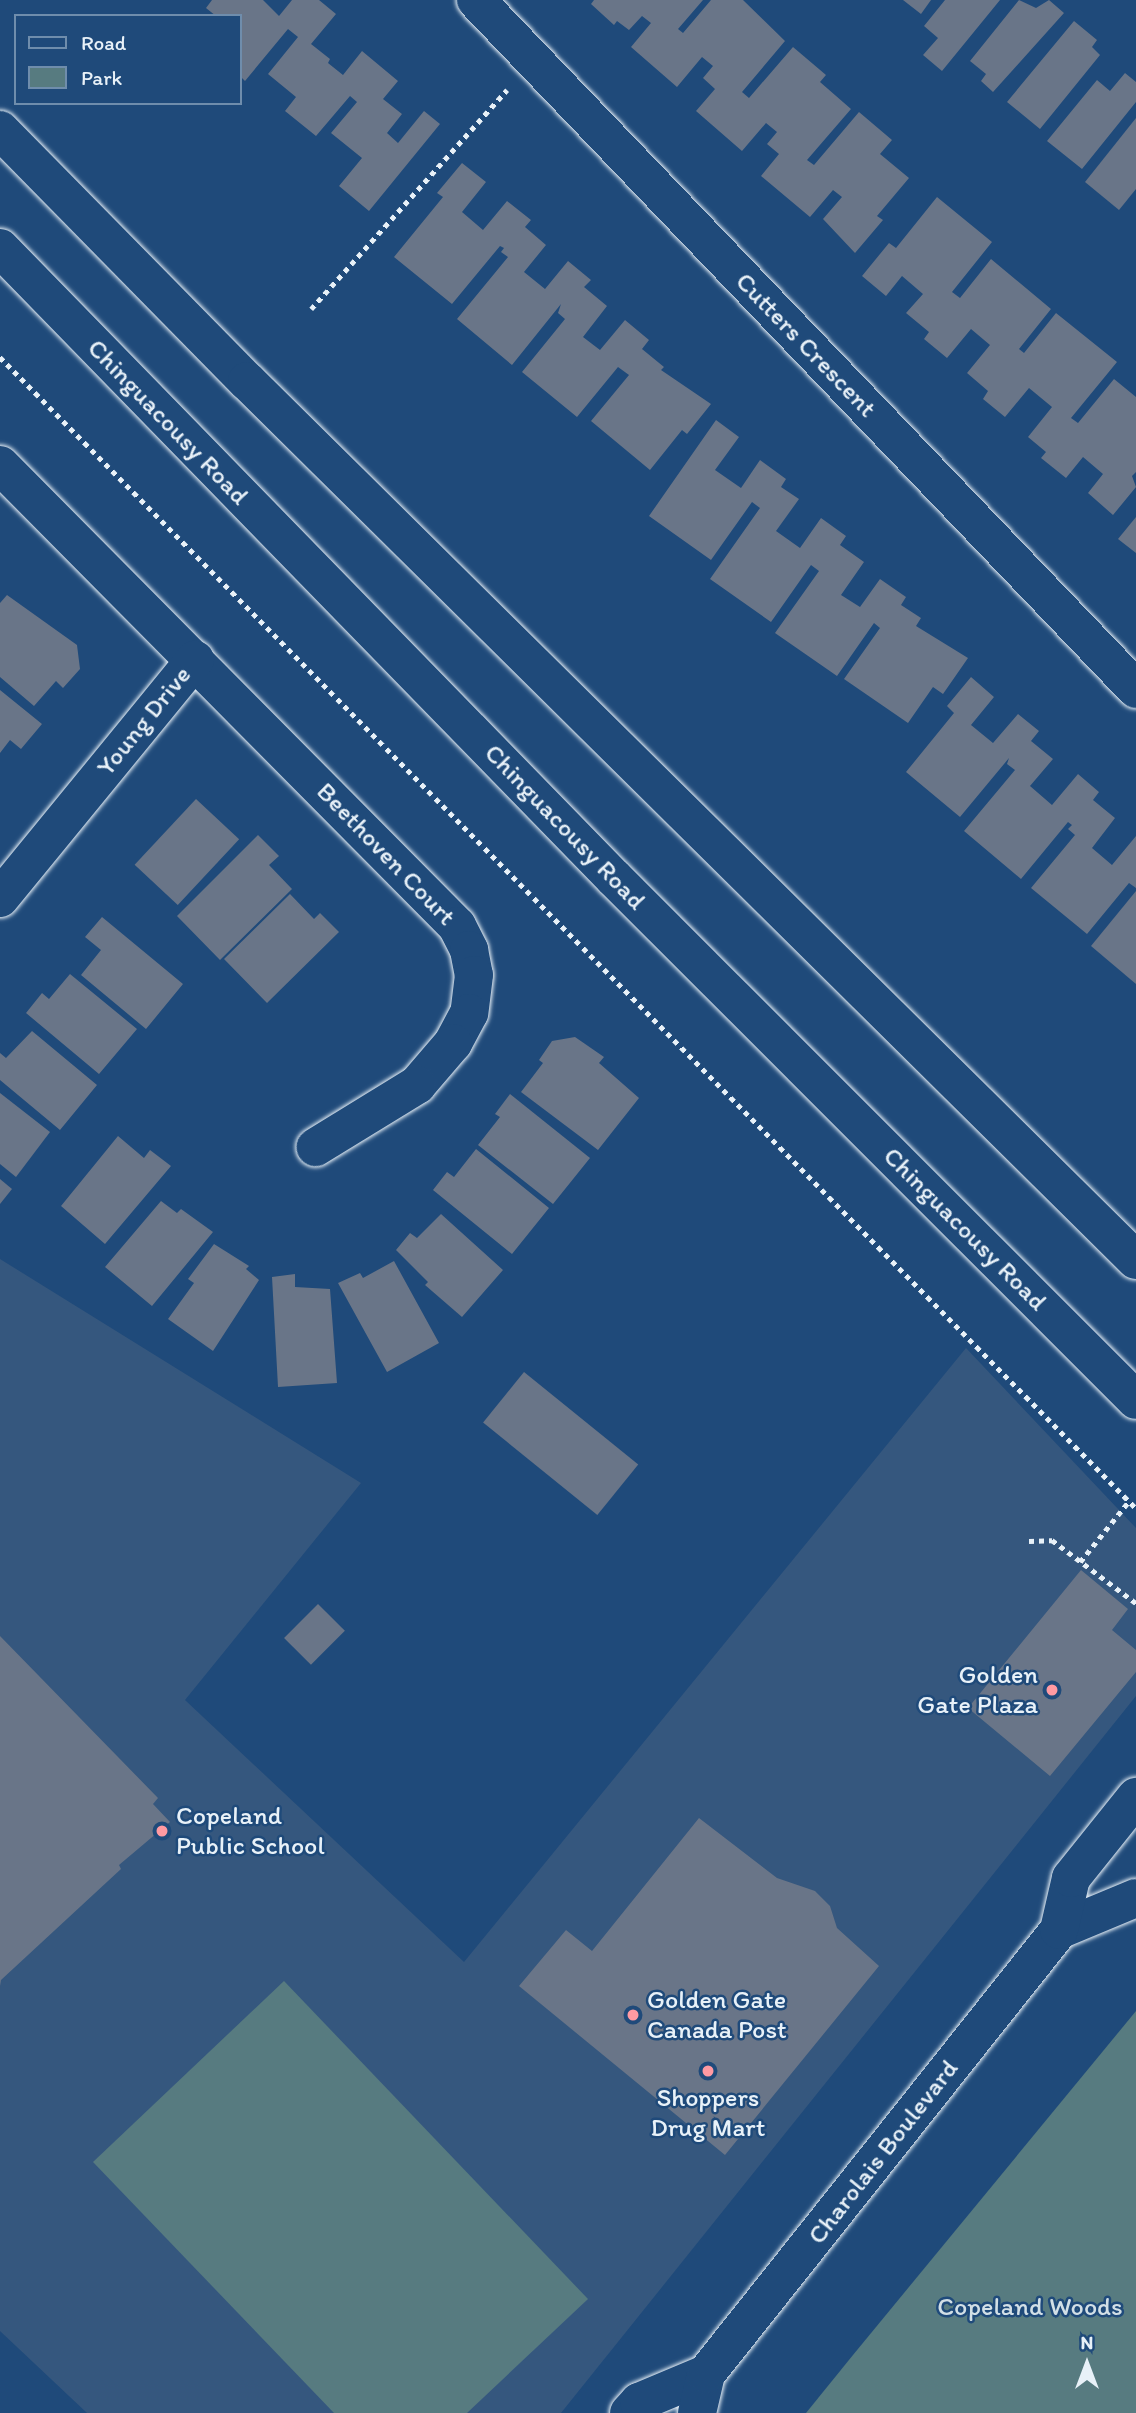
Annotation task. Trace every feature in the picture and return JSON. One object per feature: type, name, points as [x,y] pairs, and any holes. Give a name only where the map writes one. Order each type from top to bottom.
[{"type":"main road","name":"Cutters Crescent","points":[[476,0],[1136,690]]},
{"type":"main road","points":[[0,130],[247,381],[1136,1260]]},
{"type":"main road","name":"Chinguacousy Road","points":[[0,248],[614,878],[1136,1401]]},
{"type":"main road","name":"Young Drive","points":[[0,465],[195,660],[0,898]]},
{"type":"main road","name":"Beethoven Court","points":[[195,660],[457,926],[469,950],[474,975],[469,1013],[453,1043],[416,1084],[316,1147]]},
{"type":"main road","name":"Charolais Boulevard","points":[[697,2413],[706,2374],[1059,1930],[1071,1878],[1136,1797]]},
{"type":"main road","name":"Charolais Boulevard","points":[[1059,1930],[1136,1898]]},
{"type":"main road","name":"Charolais Boulevard","points":[[629,2413],[639,2402],[706,2374]]},
{"type":"path","points":[[311,309],[533,61]]},
{"type":"path","points":[[0,357],[1136,1508]]},
{"type":"path","points":[[1080,1562],[1129,1501]]},
{"type":"path","points":[[1029,1541],[1052,1541],[1136,1602]]},
{"type":"shaded area","name":"Copeland Public School","points":[[0,1259],[361,1483],[185,1700],[464,1962],[966,1348],[1136,1528],[1136,1696],[561,2413],[87,2413],[0,2331]]},
{"type":"green space","points":[[284,1981],[588,2299],[467,2413],[334,2413],[93,2162]]},
{"type":"green space","name":"Copeland Woods","points":[[1136,2011],[1136,2413],[806,2413],[853,2355]]},
{"type":"building","points":[[212,0],[263,0],[279,16],[292,0],[319,0],[336,14],[311,44],[330,59],[328,63],[343,75],[362,51],[398,81],[383,99],[402,114],[387,133],[398,143],[424,111],[440,124],[369,211],[339,186],[362,158],[331,133],[357,102],[350,96],[316,136],[285,111],[296,97],[268,74],[298,37],[288,29],[245,81],[242,78],[242,14],[214,14],[206,8]]},
{"type":"building","points":[[594,0],[703,0],[678,29],[683,33],[711,0],[743,0],[785,41],[742,92],[749,98],[793,47],[826,75],[820,82],[851,109],[807,160],[814,165],[859,112],[892,140],[880,154],[909,178],[877,216],[883,220],[855,253],[823,219],[842,197],[833,190],[810,217],[761,176],[779,154],[767,144],[777,132],[766,123],[742,151],[696,111],[715,89],[703,78],[713,66],[702,57],[677,87],[631,47],[651,23],[642,16],[629,30],[617,21],[614,25],[591,4]]},
{"type":"building","points":[[903,0],[931,0],[921,14]]},
{"type":"building","points":[[945,0],[1000,0],[942,71],[923,55],[938,38],[924,26]]},
{"type":"building","points":[[1019,0],[1036,8],[1049,0],[1064,13],[993,92],[981,81],[986,74],[970,61]]},
{"type":"building","points":[[1074,21],[1097,40],[1092,47],[1100,55],[1040,129],[1007,102]]},
{"type":"building","points":[[1125,73],[1136,82],[1136,102],[1082,169],[1047,141],[1097,80],[1110,91]]},
{"type":"building","points":[[1136,118],[1136,189],[1119,210],[1085,182]]},
{"type":"building","points":[[462,163],[486,182],[462,212],[483,230],[507,201],[531,220],[525,227],[546,245],[524,272],[545,289],[568,261],[591,280],[584,287],[607,306],[583,337],[600,350],[625,320],[649,340],[642,349],[664,367],[661,370],[711,404],[687,434],[682,430],[650,470],[591,421],[629,375],[618,367],[577,417],[522,372],[565,319],[558,313],[561,304],[512,365],[457,319],[508,257],[501,252],[504,248],[500,246],[452,304],[394,257],[443,197],[437,193]]},
{"type":"building","points":[[937,197],[992,242],[952,292],[960,298],[991,259],[1051,309],[1019,349],[1024,353],[1056,313],[1117,362],[1071,418],[1078,423],[1114,379],[1136,397],[1136,472],[1132,476],[1136,487],[1113,515],[1088,493],[1103,474],[1083,457],[1066,478],[1041,458],[1046,452],[1028,437],[1052,407],[1029,388],[1005,417],[983,399],[988,391],[967,373],[990,345],[971,329],[947,358],[924,339],[929,332],[906,313],[923,294],[902,276],[886,296],[862,276],[889,243],[896,248]]},
{"type":"building","points":[[716,420],[739,437],[715,470],[741,488],[760,460],[786,479],[781,487],[799,499],[776,531],[800,548],[821,518],[846,536],[840,545],[864,562],[841,595],[860,607],[880,579],[906,597],[901,605],[921,618],[916,626],[968,658],[943,694],[933,687],[908,723],[844,679],[880,628],[874,623],[837,676],[775,633],[819,571],[811,565],[771,622],[710,579],[760,508],[752,502],[711,560],[649,516]]},
{"type":"building","points":[[1136,517],[1136,553],[1118,539]]},
{"type":"building","points":[[7,595],[77,645],[80,669],[63,688],[56,681],[34,706],[0,677],[0,603]]},
{"type":"building","points":[[971,677],[994,697],[971,725],[993,743],[1018,714],[1039,731],[1031,741],[1053,759],[1030,786],[1052,805],[1078,774],[1099,792],[1093,800],[1115,818],[1092,848],[1112,865],[1136,836],[1136,888],[1129,883],[1087,934],[1031,888],[1075,835],[1068,829],[1072,825],[1068,822],[1021,879],[964,831],[1015,770],[1007,764],[1009,758],[960,817],[906,772],[954,713],[947,706]]},
{"type":"building","points":[[0,690],[42,724],[21,749],[10,740],[0,753]]},
{"type":"building","points":[[196,799],[239,839],[178,905],[135,865]]},
{"type":"building","points":[[258,835],[279,856],[269,865],[292,889],[220,960],[177,916]]},
{"type":"building","points":[[1136,891],[1136,984],[1091,946]]},
{"type":"building","points":[[290,894],[314,919],[320,913],[339,932],[267,1003],[224,959]]},
{"type":"building","points":[[102,917],[183,984],[146,1029],[81,975],[101,950],[85,937]]},
{"type":"building","points":[[70,974],[137,1029],[99,1074],[26,1013],[42,993],[49,999]]},
{"type":"building","points":[[32,1031],[97,1085],[60,1130],[0,1080],[0,1053],[6,1058]]},
{"type":"building","points":[[575,1037],[604,1057],[599,1063],[639,1098],[598,1150],[521,1092],[543,1063],[539,1060],[552,1041]]},
{"type":"building","points":[[0,1093],[50,1132],[16,1177],[0,1164]]},
{"type":"building","points":[[510,1094],[590,1158],[553,1204],[478,1145],[500,1117],[495,1114]]},
{"type":"building","points":[[118,1136],[144,1158],[150,1150],[171,1166],[105,1244],[61,1206]]},
{"type":"building","points":[[476,1149],[549,1208],[512,1254],[433,1190],[447,1172],[454,1177]]},
{"type":"building","points":[[0,1179],[12,1189],[0,1204]]},
{"type":"building","points":[[161,1201],[177,1213],[181,1209],[213,1232],[152,1306],[105,1267]]},
{"type":"building","points":[[441,1214],[503,1270],[462,1317],[425,1285],[428,1282],[396,1250],[410,1233],[417,1238]]},
{"type":"building","points":[[214,1244],[249,1266],[246,1269],[259,1280],[213,1351],[168,1319],[194,1283],[188,1279]]},
{"type":"building","points":[[394,1261],[439,1343],[387,1372],[338,1283],[360,1273],[363,1278]]},
{"type":"building","points":[[295,1274],[295,1287],[330,1289],[337,1383],[278,1387],[272,1277]]},
{"type":"building","points":[[524,1372],[638,1465],[597,1515],[483,1423]]},
{"type":"building","name":"Golden Gate Plaza","points":[[1081,1570],[1128,1609],[1112,1630],[1136,1650],[1136,1672],[1050,1776],[968,1708]]},
{"type":"building","points":[[318,1604],[345,1631],[311,1665],[284,1638]]},
{"type":"building","points":[[0,1636],[158,1798],[153,1804],[170,1822],[119,1865],[121,1869],[1,1980],[0,1986]]},
{"type":"building","name":"Shoppers Drug Mart","points":[[699,1818],[777,1878],[815,1891],[830,1906],[837,1928],[879,1966],[725,2155],[519,1986],[566,1930],[592,1951]]},
{"type":"place","name":"Golden Gate Plaza","points":[[1052,1690]]},
{"type":"place","name":"Copeland Public School","points":[[162,1831]]},
{"type":"place","name":"Golden Gate Canada Post","points":[[633,2015]]},
{"type":"place","name":"Shoppers Drug Mart","points":[[708,2071]]}]
